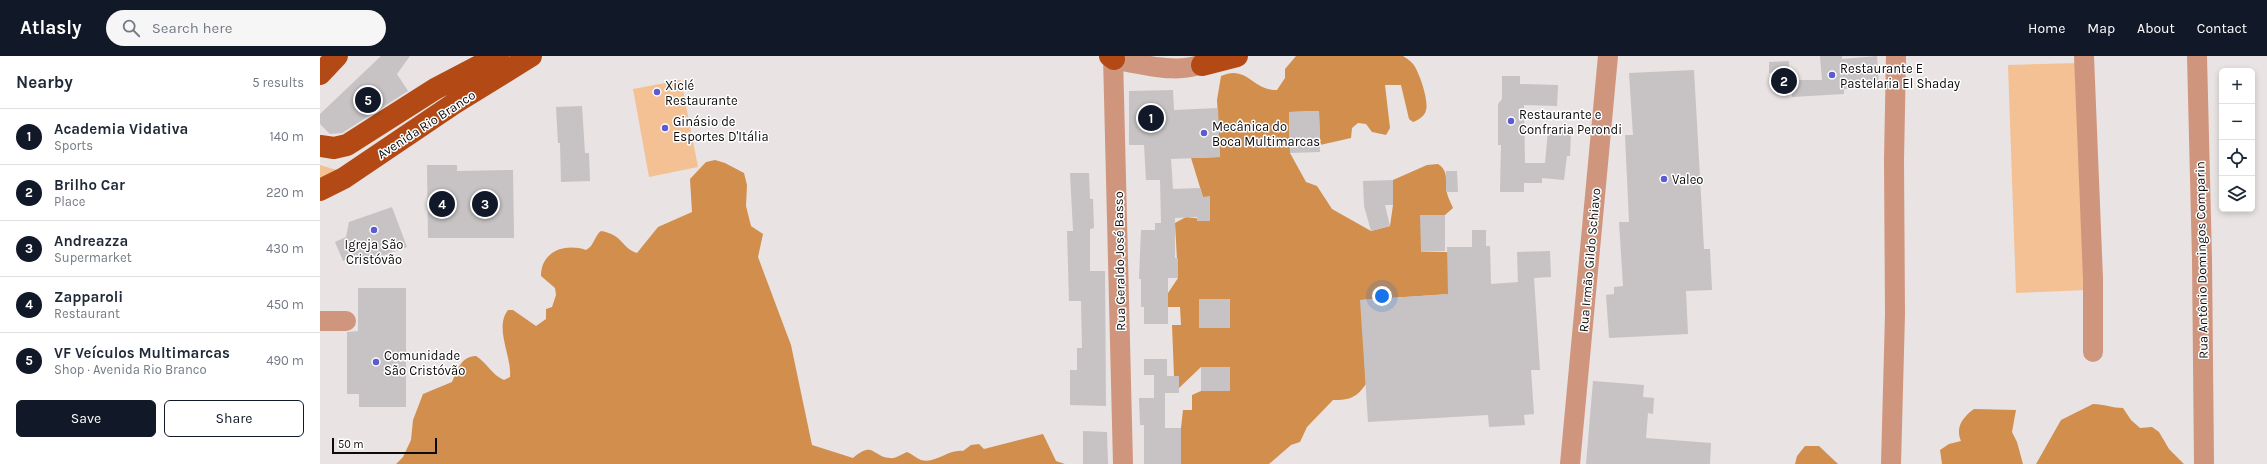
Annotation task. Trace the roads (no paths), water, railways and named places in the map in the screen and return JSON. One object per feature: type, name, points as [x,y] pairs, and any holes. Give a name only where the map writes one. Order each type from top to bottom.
[{"type":"main road","points":[[320,74],[337,56]]},
{"type":"main road","name":"Avenida Rio Branco","points":[[320,146],[334,148],[347,144],[435,89],[498,56]]},
{"type":"main road","name":"Avenida Rio Branco","points":[[320,190],[344,178],[455,103],[531,56]]},
{"type":"main road","points":[[1207,61],[1237,56]]},
{"type":"street","name":"Rua Irmão Gildo Schiavo","points":[[1570,464],[1608,56]]},
{"type":"street","points":[[1891,464],[1895,314],[1894,160],[1896,56]]},
{"type":"street","points":[[2084,56],[2093,279],[2092,352]]},
{"type":"street","name":"Rua Antônio Domingos Comparin","points":[[2197,56],[2202,259],[2204,464]]},
{"type":"street","points":[[1112,57],[1163,68],[1187,68],[1207,61]]},
{"type":"street","name":"Rua Geraldo José Basso","points":[[1112,57],[1123,464]]},
{"type":"street","points":[[320,321],[346,321]]},
{"type":"place","name":"Restaurante E Pastelaria El Shaday","points":[[1832,75]]},
{"type":"place","name":"Brilho Car","points":[[1784,81]]},
{"type":"place","name":"Xiclé Restaurante","points":[[657,92]]},
{"type":"place","name":"VF Veículos Multimarcas","points":[[368,100]]},
{"type":"place","name":"Academia Vidativa","points":[[1151,118]]},
{"type":"place","name":"Restaurante e Confraria Perondi","points":[[1511,121]]},
{"type":"place","name":"Ginásio de Esportes D'Itália","points":[[665,128]]},
{"type":"place","name":"Mecânica do Boca Multimarcas","points":[[1204,133]]},
{"type":"place","name":"Valeo","points":[[1664,179]]},
{"type":"place","name":"Zapparoli","points":[[442,204]]},
{"type":"place","name":"Andreazza","points":[[485,204]]},
{"type":"place","name":"Igreja São Cristóvão","points":[[374,230]]},
{"type":"place","name":"Comunidade São Cristóvão","points":[[376,362]]}]
